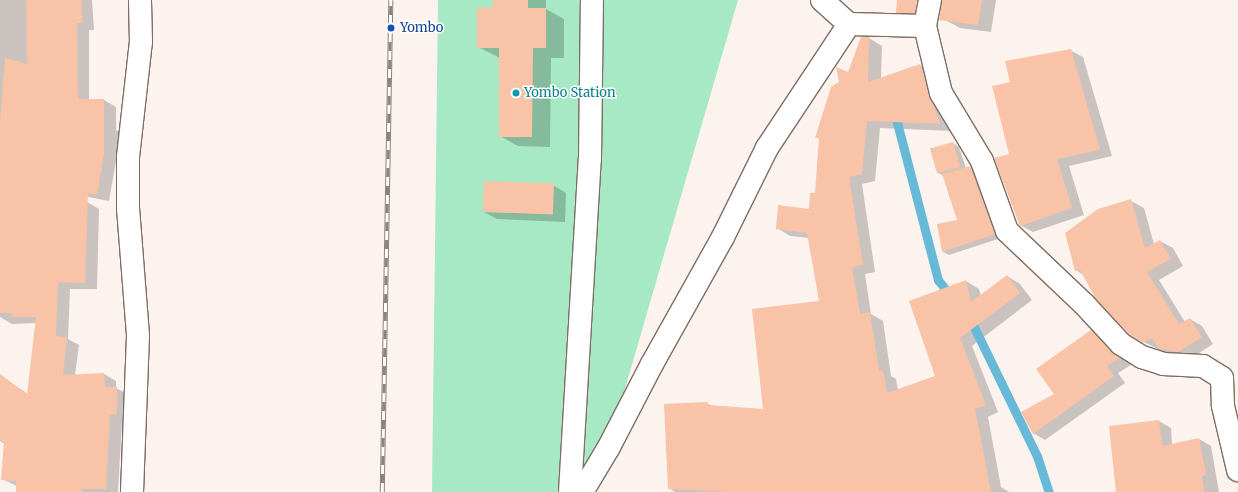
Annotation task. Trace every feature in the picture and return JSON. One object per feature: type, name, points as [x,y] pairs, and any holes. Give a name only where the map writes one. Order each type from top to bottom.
[{"type":"street","points":[[132,492],[138,335],[128,209],[128,158],[142,42],[140,0]]},
{"type":"street","points":[[570,492],[590,159],[592,0]]},
{"type":"street","points":[[822,0],[849,24],[925,26]]},
{"type":"street","points":[[930,0],[925,26],[941,93],[982,161],[1007,231],[1084,304],[1120,344],[1142,357],[1156,362],[1203,366],[1230,375],[1223,406],[1238,470]]},
{"type":"street","points":[[582,492],[609,447],[652,364],[723,237],[767,148],[849,24]]},
{"type":"green space","points":[[438,0],[738,0],[595,492],[432,492]]},
{"type":"building","points":[[26,0],[82,0],[82,23],[77,23],[78,99],[104,99],[104,154],[97,195],[88,193],[85,283],[58,282],[56,336],[67,337],[63,375],[104,373],[105,387],[117,387],[117,414],[110,415],[106,489],[82,489],[82,492],[16,492],[16,481],[1,480],[4,442],[0,440],[0,374],[27,394],[36,317],[12,317],[12,313],[0,313],[0,122],[5,58],[27,64]]},
{"type":"building","name":"Yombo Station","points":[[493,0],[528,0],[528,8],[546,8],[546,48],[533,48],[532,137],[499,137],[499,48],[477,48],[477,8],[493,7]]},
{"type":"building","points":[[897,0],[917,0],[915,13],[896,13]]},
{"type":"building","points":[[942,0],[982,0],[978,25],[939,20]]},
{"type":"building","points":[[861,37],[869,37],[868,82],[920,64],[940,124],[867,121],[862,174],[849,177],[863,265],[852,267],[860,314],[870,312],[879,371],[883,370],[887,393],[935,376],[909,301],[966,280],[971,302],[1007,275],[1020,293],[960,338],[986,405],[975,409],[991,492],[727,492],[668,489],[664,404],[707,402],[708,405],[763,409],[752,309],[819,301],[807,233],[776,229],[778,205],[809,209],[810,193],[815,193],[819,138],[815,138],[831,87],[839,82],[836,67],[848,72]]},
{"type":"building","points":[[1071,49],[1100,150],[1057,159],[1072,208],[1020,226],[994,158],[1009,154],[992,86],[1010,82],[1005,61]]},
{"type":"building","points":[[953,142],[960,167],[937,174],[930,149]]},
{"type":"building","points":[[970,166],[995,234],[942,252],[937,224],[957,220],[942,174]]},
{"type":"building","points":[[484,181],[554,183],[553,214],[483,212]]},
{"type":"building","points":[[1131,199],[1145,248],[1160,240],[1171,259],[1147,272],[1179,324],[1190,318],[1202,337],[1178,352],[1159,349],[1152,338],[1143,343],[1129,334],[1096,299],[1080,270],[1075,271],[1065,233],[1098,209]]},
{"type":"building","points":[[1091,330],[1120,358],[1107,366],[1114,376],[1033,434],[1021,412],[1054,394],[1036,369]]},
{"type":"building","points":[[1159,420],[1162,446],[1199,438],[1206,475],[1202,476],[1204,492],[1116,492],[1109,426]]},
{"type":"waterway","points":[[894,111],[938,280],[951,296]]},
{"type":"waterway","points":[[967,318],[974,327],[1037,456],[1049,492]]},
{"type":"railway","points":[[382,492],[391,0]]},
{"type":"place","name":"Yombo","points":[[391,28]]},
{"type":"place","name":"Yombo Station","points":[[516,93]]}]
